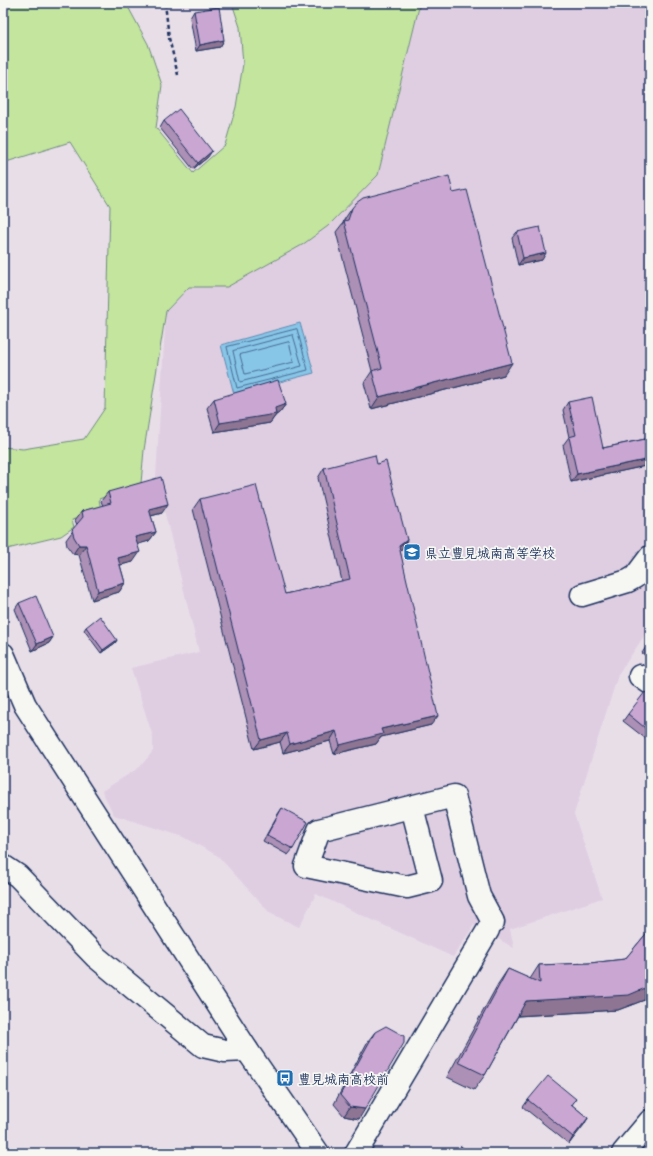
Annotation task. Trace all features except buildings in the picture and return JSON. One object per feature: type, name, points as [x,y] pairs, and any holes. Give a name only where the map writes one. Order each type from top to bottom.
[{"type":"street","points":[[582,595],[628,581],[635,577],[650,557]]},
{"type":"street","points":[[3,654],[25,705],[247,1050],[318,1153]]},
{"type":"street","points":[[356,1153],[490,926],[479,896],[454,796],[319,830],[306,866],[407,888],[431,881],[412,807]]},
{"type":"street","points":[[3,866],[18,876],[96,957],[203,1046],[225,1051],[247,1050]]},
{"type":"street","points":[[623,1153],[650,1121]]},
{"type":"path","points":[[165,3],[169,38],[178,75]]},
{"type":"shaded area","name":"県立豊見城南高等学校","points":[[420,3],[650,3],[650,627],[618,675],[574,814],[602,898],[510,929],[514,948],[474,925],[453,957],[316,894],[299,927],[270,913],[218,856],[184,837],[114,815],[102,791],[140,767],[153,751],[153,737],[131,668],[199,652],[156,477],[166,311],[189,287],[227,287],[302,245],[328,226],[378,175]]},
{"type":"green space","points":[[3,3],[126,3],[148,44],[162,85],[156,128],[193,173],[225,145],[236,107],[243,64],[240,27],[232,3],[420,3],[378,175],[328,226],[302,245],[227,287],[189,287],[166,311],[144,450],[141,483],[99,499],[101,510],[72,520],[74,527],[61,536],[3,550],[3,447],[23,449],[84,439],[105,408],[110,206],[70,142],[3,163]]},
{"type":"water","points":[[300,323],[314,373],[234,394],[221,345]]},
{"type":"place","name":"県立豊見城南高等学校","points":[[412,552]]},
{"type":"place","name":"豊見城南高校前","points":[[285,1078]]}]
